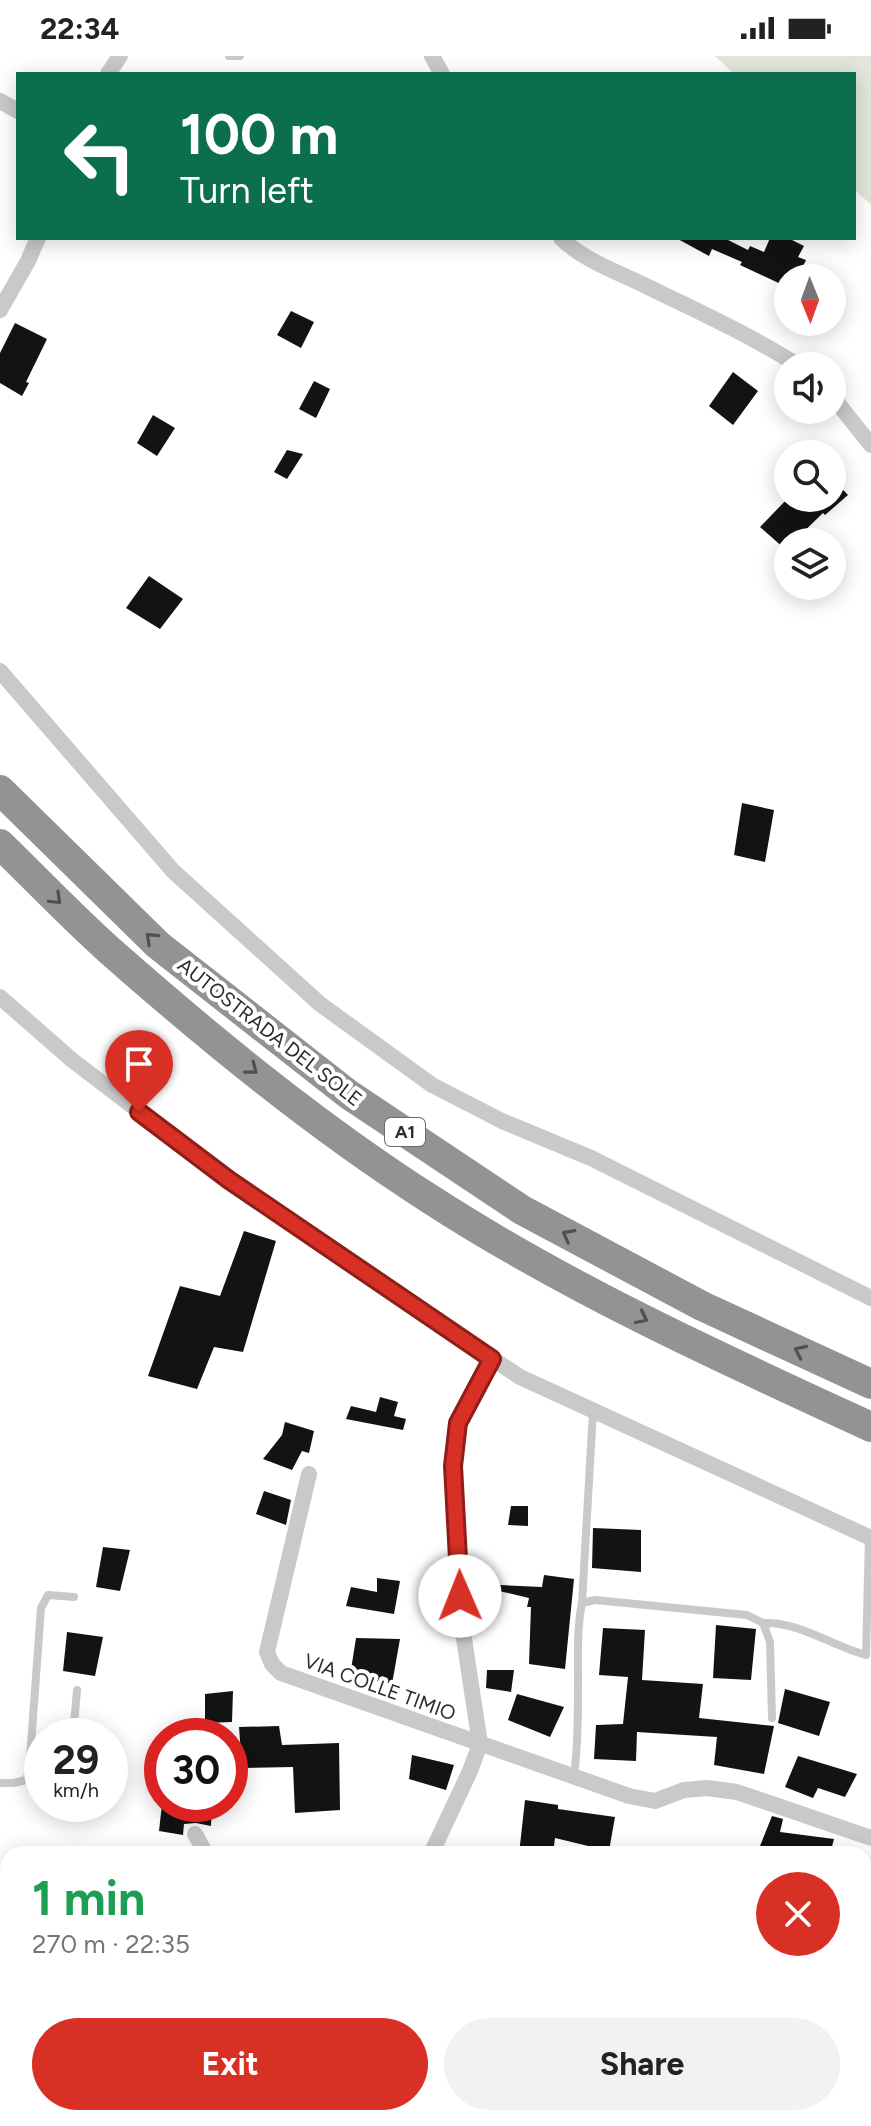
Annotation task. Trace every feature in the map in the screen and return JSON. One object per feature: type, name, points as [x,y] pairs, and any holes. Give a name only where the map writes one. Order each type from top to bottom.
[{"type":"highway","name":"AUTOSTRADA DEL SOLE","points":[[0,790],[158,945],[348,1094],[522,1210],[702,1306],[871,1384]]},
{"type":"highway","name":"AUTOSTRADA DEL SOLE","points":[[0,844],[107,948],[217,1042],[336,1134],[428,1198],[592,1293],[871,1427]]},
{"type":"street","points":[[0,310],[37,240]]},
{"type":"street","points":[[563,240],[582,255],[718,319],[777,352]]},
{"type":"street","points":[[846,414],[871,445]]},
{"type":"street","points":[[0,671],[173,871],[320,1004],[432,1085],[502,1121],[591,1158],[871,1298]]},
{"type":"street","points":[[0,997],[72,1060],[229,1180],[520,1377],[870,1537]]},
{"type":"street","name":"VIA COLLE TIMIO","points":[[480,1744],[461,1619],[453,1466],[458,1423],[492,1359]]},
{"type":"street","name":"VIA COLLE TIMIO","points":[[309,1474],[267,1652],[272,1664],[281,1673],[629,1796],[655,1801],[684,1790],[707,1788],[737,1792],[871,1838]]},
{"type":"street","points":[[435,1846],[480,1744]]},
{"type":"street","points":[[195,1834],[202,1846]]},
{"type":"lane","points":[[229,56],[240,56]]},
{"type":"lane","points":[[574,1777],[578,1741],[578,1651],[593,1410]]},
{"type":"lane","points":[[582,1603],[595,1600],[747,1615],[763,1623],[777,1622],[866,1655],[870,1537]]},
{"type":"lane","points":[[33,1718],[41,1608],[48,1595],[74,1597]]},
{"type":"lane","points":[[763,1623],[770,1642],[772,1718]]},
{"type":"lane","points":[[75,1718],[77,1690]]},
{"type":"lane","points":[[0,1783],[24,1780]]},
{"type":"shaded area","points":[[715,56],[871,56],[871,205],[856,191],[856,72],[732,72]]},
{"type":"building","points":[[680,240],[728,240],[748,250],[750,246],[764,252],[769,240],[792,240],[804,246],[798,257],[806,260],[804,264],[774,264],[774,281],[712,249],[709,256]]},
{"type":"building","points":[[291,311],[314,322],[301,348],[277,335]]},
{"type":"building","points":[[15,323],[47,339],[22,396],[0,383],[0,353]]},
{"type":"building","points":[[733,372],[758,391],[733,425],[709,406]]},
{"type":"building","points":[[314,381],[330,389],[316,418],[299,409]]},
{"type":"building","points":[[153,415],[175,428],[157,456],[137,443]]},
{"type":"building","points":[[287,450],[303,454],[287,479],[274,472]]},
{"type":"building","points":[[774,512],[828,512],[823,513],[807,528],[774,528],[774,539],[760,527]]},
{"type":"building","points":[[149,576],[183,599],[160,629],[126,608]]},
{"type":"building","points":[[742,803],[774,810],[765,862],[734,855]]},
{"type":"building","points":[[244,1231],[276,1241],[243,1352],[214,1347],[197,1389],[148,1376],[180,1286],[220,1296]]},
{"type":"building","points":[[380,1397],[398,1402],[394,1416],[406,1419],[403,1430],[346,1419],[351,1406],[376,1412]]},
{"type":"building","points":[[285,1422],[314,1431],[309,1453],[302,1451],[292,1470],[263,1459],[282,1435]]},
{"type":"building","points":[[264,1491],[291,1500],[286,1525],[256,1514]]},
{"type":"building","points":[[511,1506],[528,1506],[528,1526],[508,1525]]},
{"type":"building","points":[[593,1528],[641,1530],[641,1572],[592,1568]]},
{"type":"building","points":[[103,1547],[130,1550],[120,1591],[96,1587]]},
{"type":"building","points":[[544,1575],[574,1579],[565,1669],[529,1664],[529,1598],[499,1591],[500,1585],[542,1587]]},
{"type":"building","points":[[377,1578],[400,1581],[394,1614],[346,1606],[351,1587],[377,1592]]},
{"type":"building","points":[[716,1625],[756,1629],[751,1680],[713,1678]]},
{"type":"building","points":[[603,1628],[645,1630],[642,1680],[703,1684],[699,1718],[774,1726],[764,1774],[714,1765],[717,1737],[637,1732],[636,1761],[594,1759],[596,1725],[623,1724],[628,1677],[599,1675]]},
{"type":"building","points":[[67,1632],[103,1637],[95,1676],[63,1671]]},
{"type":"building","points":[[356,1638],[400,1639],[392,1684],[350,1676]]},
{"type":"building","points":[[487,1670],[514,1670],[511,1692],[486,1688]]},
{"type":"building","points":[[785,1689],[830,1702],[819,1736],[778,1723]]},
{"type":"building","points":[[233,1691],[232,1718],[205,1718],[205,1694]]},
{"type":"building","points":[[517,1694],[564,1707],[550,1737],[508,1720]]},
{"type":"building","points":[[279,1726],[282,1745],[339,1743],[340,1810],[295,1813],[293,1767],[248,1768],[248,1727]]},
{"type":"building","points":[[412,1755],[454,1765],[446,1790],[409,1779]]},
{"type":"building","points":[[798,1756],[857,1774],[845,1797],[818,1788],[813,1798],[785,1787]]},
{"type":"building","points":[[525,1800],[558,1805],[558,1809],[615,1817],[610,1846],[588,1846],[555,1838],[554,1846],[520,1846]]},
{"type":"building","points":[[772,1816],[783,1819],[780,1832],[834,1839],[832,1846],[760,1846]]},
{"type":"building","points":[[160,1822],[211,1822],[211,1826],[184,1824],[183,1835],[159,1831]]},
{"type":"route","points":[[139,1112],[229,1180],[492,1359],[458,1423],[453,1466],[460,1596]]}]
